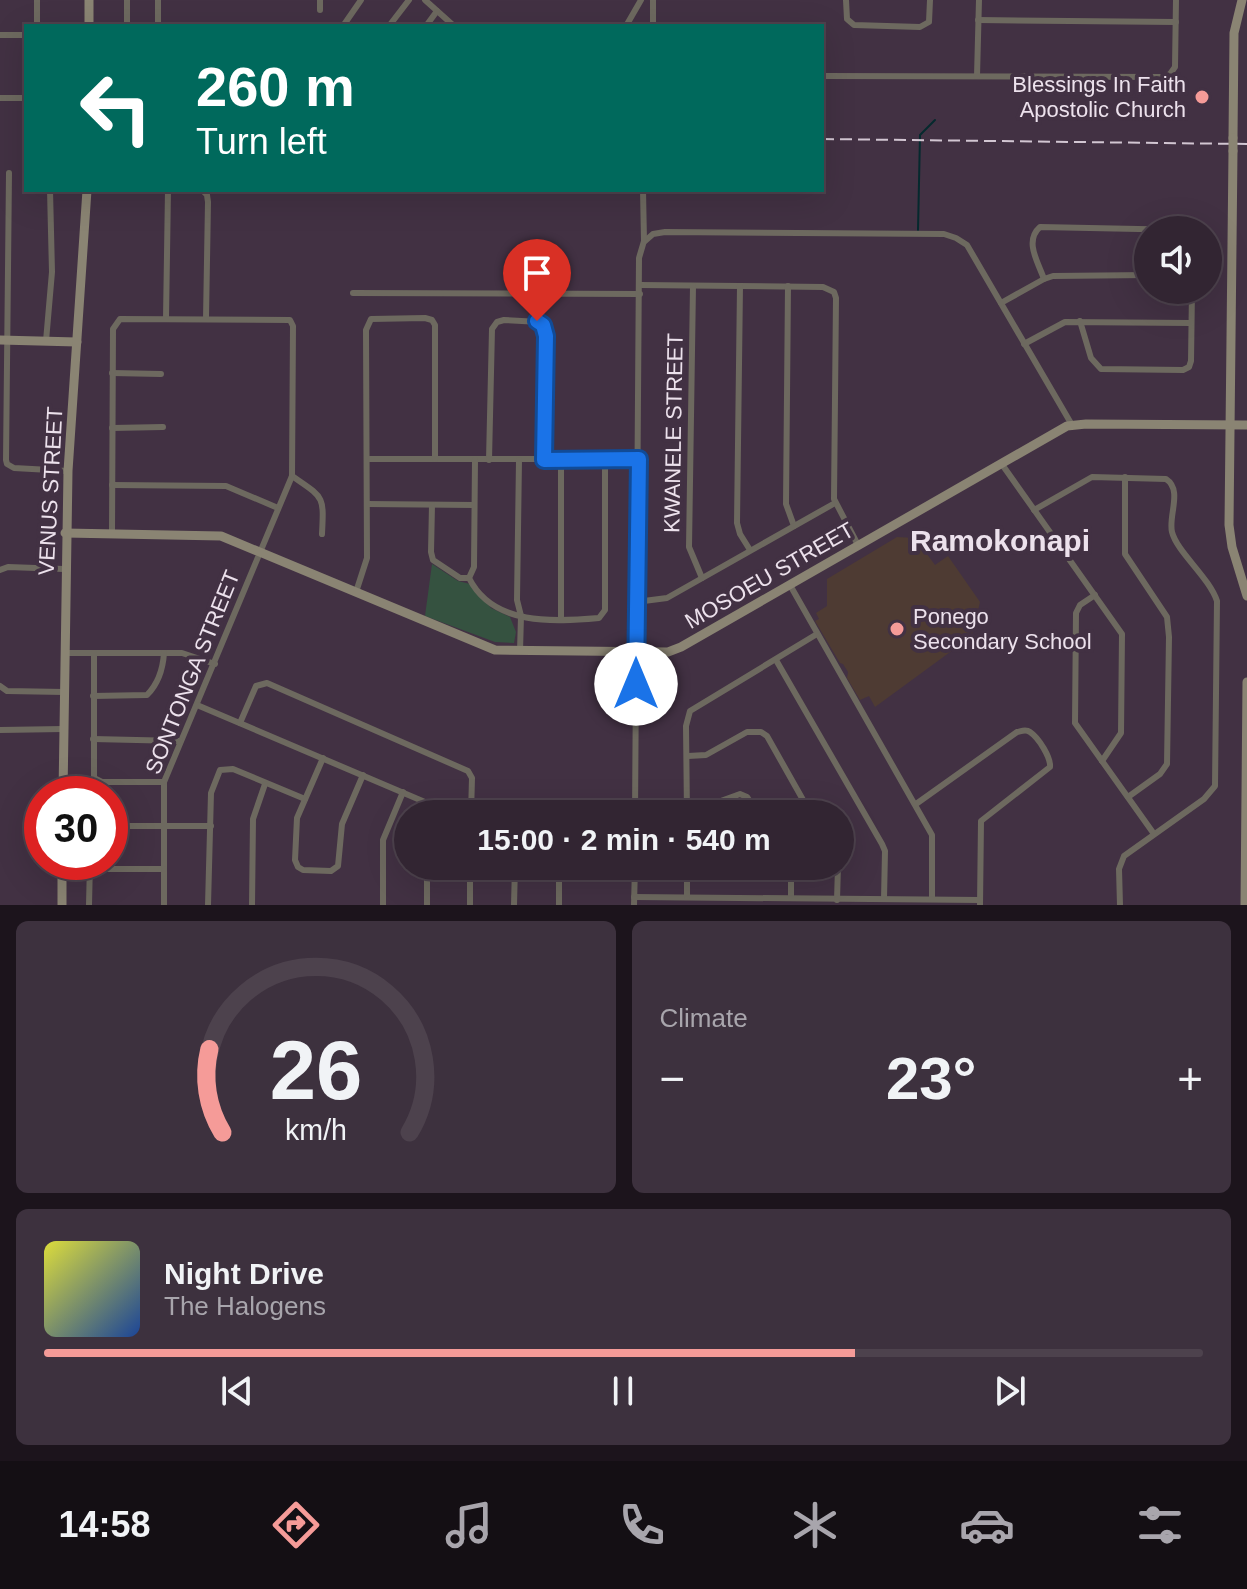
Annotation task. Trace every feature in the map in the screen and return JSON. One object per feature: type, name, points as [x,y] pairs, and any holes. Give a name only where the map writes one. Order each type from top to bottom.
[{"type":"street","points":[[37,0],[37,24]]},
{"type":"street","points":[[89,0],[89,24]]},
{"type":"street","points":[[127,0],[127,24]]},
{"type":"street","points":[[158,0],[158,24]]},
{"type":"street","points":[[320,0],[320,10]]},
{"type":"street","points":[[344,24],[361,0]]},
{"type":"street","points":[[391,24],[409,0]]},
{"type":"street","points":[[425,0],[452,24]]},
{"type":"street","points":[[627,24],[641,0]]},
{"type":"street","points":[[653,0],[653,24]]},
{"type":"street","points":[[846,0],[847,19],[854,25],[922,27],[930,19],[930,0]]},
{"type":"street","points":[[977,76],[979,0]]},
{"type":"street","points":[[824,76],[1163,77],[1175,67],[1176,0]]},
{"type":"street","points":[[1242,0],[1234,33],[1229,534],[1242,560],[1247,596]]},
{"type":"street","points":[[427,24],[437,11]]},
{"type":"street","points":[[978,20],[1176,22]]},
{"type":"street","points":[[0,35],[24,35]]},
{"type":"street","points":[[0,98],[24,98]]},
{"type":"street","points":[[9,173],[3,340],[7,464],[14,468],[68,471]]},
{"type":"street","points":[[46,341],[52,272],[50,192]]},
{"type":"street","name":"VENUS STREET","points":[[63,776],[65,533],[87,192]]},
{"type":"street","points":[[166,319],[168,192]]},
{"type":"street","points":[[204,192],[208,202],[206,319]]},
{"type":"street","points":[[635,800],[643,192]]},
{"type":"street","points":[[1044,279],[1032,244],[1034,233],[1040,227],[1134,229]]},
{"type":"street","points":[[644,241],[653,234],[665,232],[944,234],[956,238],[967,245],[1072,425]]},
{"type":"street","points":[[1001,303],[1044,279],[1134,276]]},
{"type":"street","points":[[640,285],[828,287],[835,294],[835,503],[858,545]]},
{"type":"street","name":"KWANELE STREET","points":[[693,286],[689,547],[702,578]]},
{"type":"street","points":[[740,286],[737,523],[750,550]]},
{"type":"street","points":[[788,286],[786,504],[794,526]]},
{"type":"street","points":[[353,293],[640,294]]},
{"type":"street","points":[[1080,321],[1091,358],[1097,367],[1106,371],[1186,369],[1191,361],[1192,304]]},
{"type":"street","points":[[112,533],[112,373],[116,321],[282,318],[292,322],[292,476],[321,498],[322,534]]},
{"type":"street","points":[[356,592],[366,563],[366,330],[369,321],[377,318],[425,318],[435,325],[435,459]]},
{"type":"street","points":[[489,460],[492,329],[497,322],[504,320],[537,321],[546,331],[544,460]]},
{"type":"street","points":[[1024,344],[1059,324],[1080,321],[1191,323]]},
{"type":"street","points":[[3,340],[77,342]]},
{"type":"street","points":[[112,373],[161,374]]},
{"type":"street","name":"MOSOEU STREET","points":[[65,533],[213,534],[260,550],[486,648],[520,651],[676,650],[1072,425],[1247,425]]},
{"type":"street","points":[[112,428],[163,427]]},
{"type":"street","points":[[367,459],[639,459]]},
{"type":"street","points":[[469,578],[474,567],[475,460]]},
{"type":"street","points":[[519,460],[517,600],[521,616],[520,651]]},
{"type":"street","points":[[561,460],[561,618]]},
{"type":"street","points":[[432,505],[433,560],[460,578],[469,578],[493,606],[532,619],[597,618],[604,613],[605,460]]},
{"type":"street","points":[[1001,463],[1119,627],[1123,641],[1121,733],[1102,761]]},
{"type":"street","name":"SONTONGA STREET","points":[[164,905],[164,782],[292,476]]},
{"type":"street","points":[[1125,477],[1125,554],[1167,617],[1169,637],[1167,764],[1160,774],[1128,797]]},
{"type":"street","points":[[1034,510],[1088,479],[1162,478],[1172,483],[1173,534],[1214,593],[1217,605],[1215,786],[1204,799],[1122,859],[1119,869],[1120,905]]},
{"type":"street","points":[[112,485],[226,486],[278,508]]},
{"type":"street","points":[[636,602],[663,599],[835,503]]},
{"type":"street","points":[[367,504],[474,505]]},
{"type":"street","points":[[0,569],[64,569]]},
{"type":"street","points":[[790,585],[933,837],[932,899]]},
{"type":"street","points":[[1095,595],[1080,605],[1076,613],[1076,726],[1154,834]]},
{"type":"street","points":[[688,800],[687,722],[693,708],[817,634]]},
{"type":"street","points":[[64,653],[192,654],[215,664]]},
{"type":"street","points":[[94,653],[93,773],[97,781],[164,782]]},
{"type":"street","points":[[93,696],[147,695],[154,688],[161,671],[164,653]]},
{"type":"street","points":[[776,660],[882,844],[885,851],[884,899]]},
{"type":"street","points":[[1245,899],[1247,682]]},
{"type":"street","points":[[240,723],[256,686],[267,683],[468,771],[472,778],[471,800]]},
{"type":"street","points":[[0,686],[7,691],[64,692]]},
{"type":"street","points":[[197,705],[421,800]]},
{"type":"street","points":[[0,730],[63,729]]},
{"type":"street","points":[[688,756],[706,755],[751,731],[761,732],[767,736],[803,800]]},
{"type":"street","points":[[635,880],[634,901],[687,897],[980,902],[981,821],[1050,767],[1048,756],[1031,733],[1017,732],[916,804]]},
{"type":"street","points":[[93,739],[180,741]]},
{"type":"street","points":[[323,758],[296,825],[296,864],[303,870],[334,870],[339,863],[342,824],[363,775]]},
{"type":"street","points":[[208,905],[211,793],[220,770],[233,769],[305,799]]},
{"type":"street","points":[[252,905],[253,819],[265,784]]},
{"type":"street","points":[[383,905],[383,840],[403,792]]},
{"type":"street","points":[[724,800],[740,794],[749,800]]},
{"type":"street","points":[[128,826],[211,826]]},
{"type":"street","points":[[128,868],[164,869]]},
{"type":"street","points":[[62,880],[62,905]]},
{"type":"street","points":[[89,905],[90,880]]},
{"type":"street","points":[[427,880],[427,905]]},
{"type":"street","points":[[470,880],[470,905]]},
{"type":"street","points":[[514,905],[515,880]]},
{"type":"street","points":[[559,880],[559,905]]},
{"type":"street","points":[[687,880],[687,897]]},
{"type":"street","points":[[791,880],[791,898]]},
{"type":"street","points":[[837,900],[838,880]]},
{"type":"shaded area","name":"Ponego Secondary School","points":[[897,537],[915,538],[935,565],[948,556],[980,602],[972,636],[875,707],[869,696],[860,700],[847,678],[848,672],[815,621],[819,619],[816,613],[827,606],[827,579]]},
{"type":"green space","points":[[432,564],[458,581],[470,584],[491,608],[510,617],[516,632],[514,643],[495,642],[425,616]]},
{"type":"waterway","points":[[918,230],[920,135],[935,120]]},
{"type":"railway","points":[[824,139],[1247,144]]},
{"type":"place","name":"Blessings In Faith Apostolic Church","points":[[1202,97]]},
{"type":"place","name":"Ponego Secondary School","points":[[897,629]]},
{"type":"district","name":"Ramokonapi","points":[[1000,541]]},
{"type":"route","points":[[537,321],[543,325],[546,336],[544,460],[639,459],[636,684]]}]
